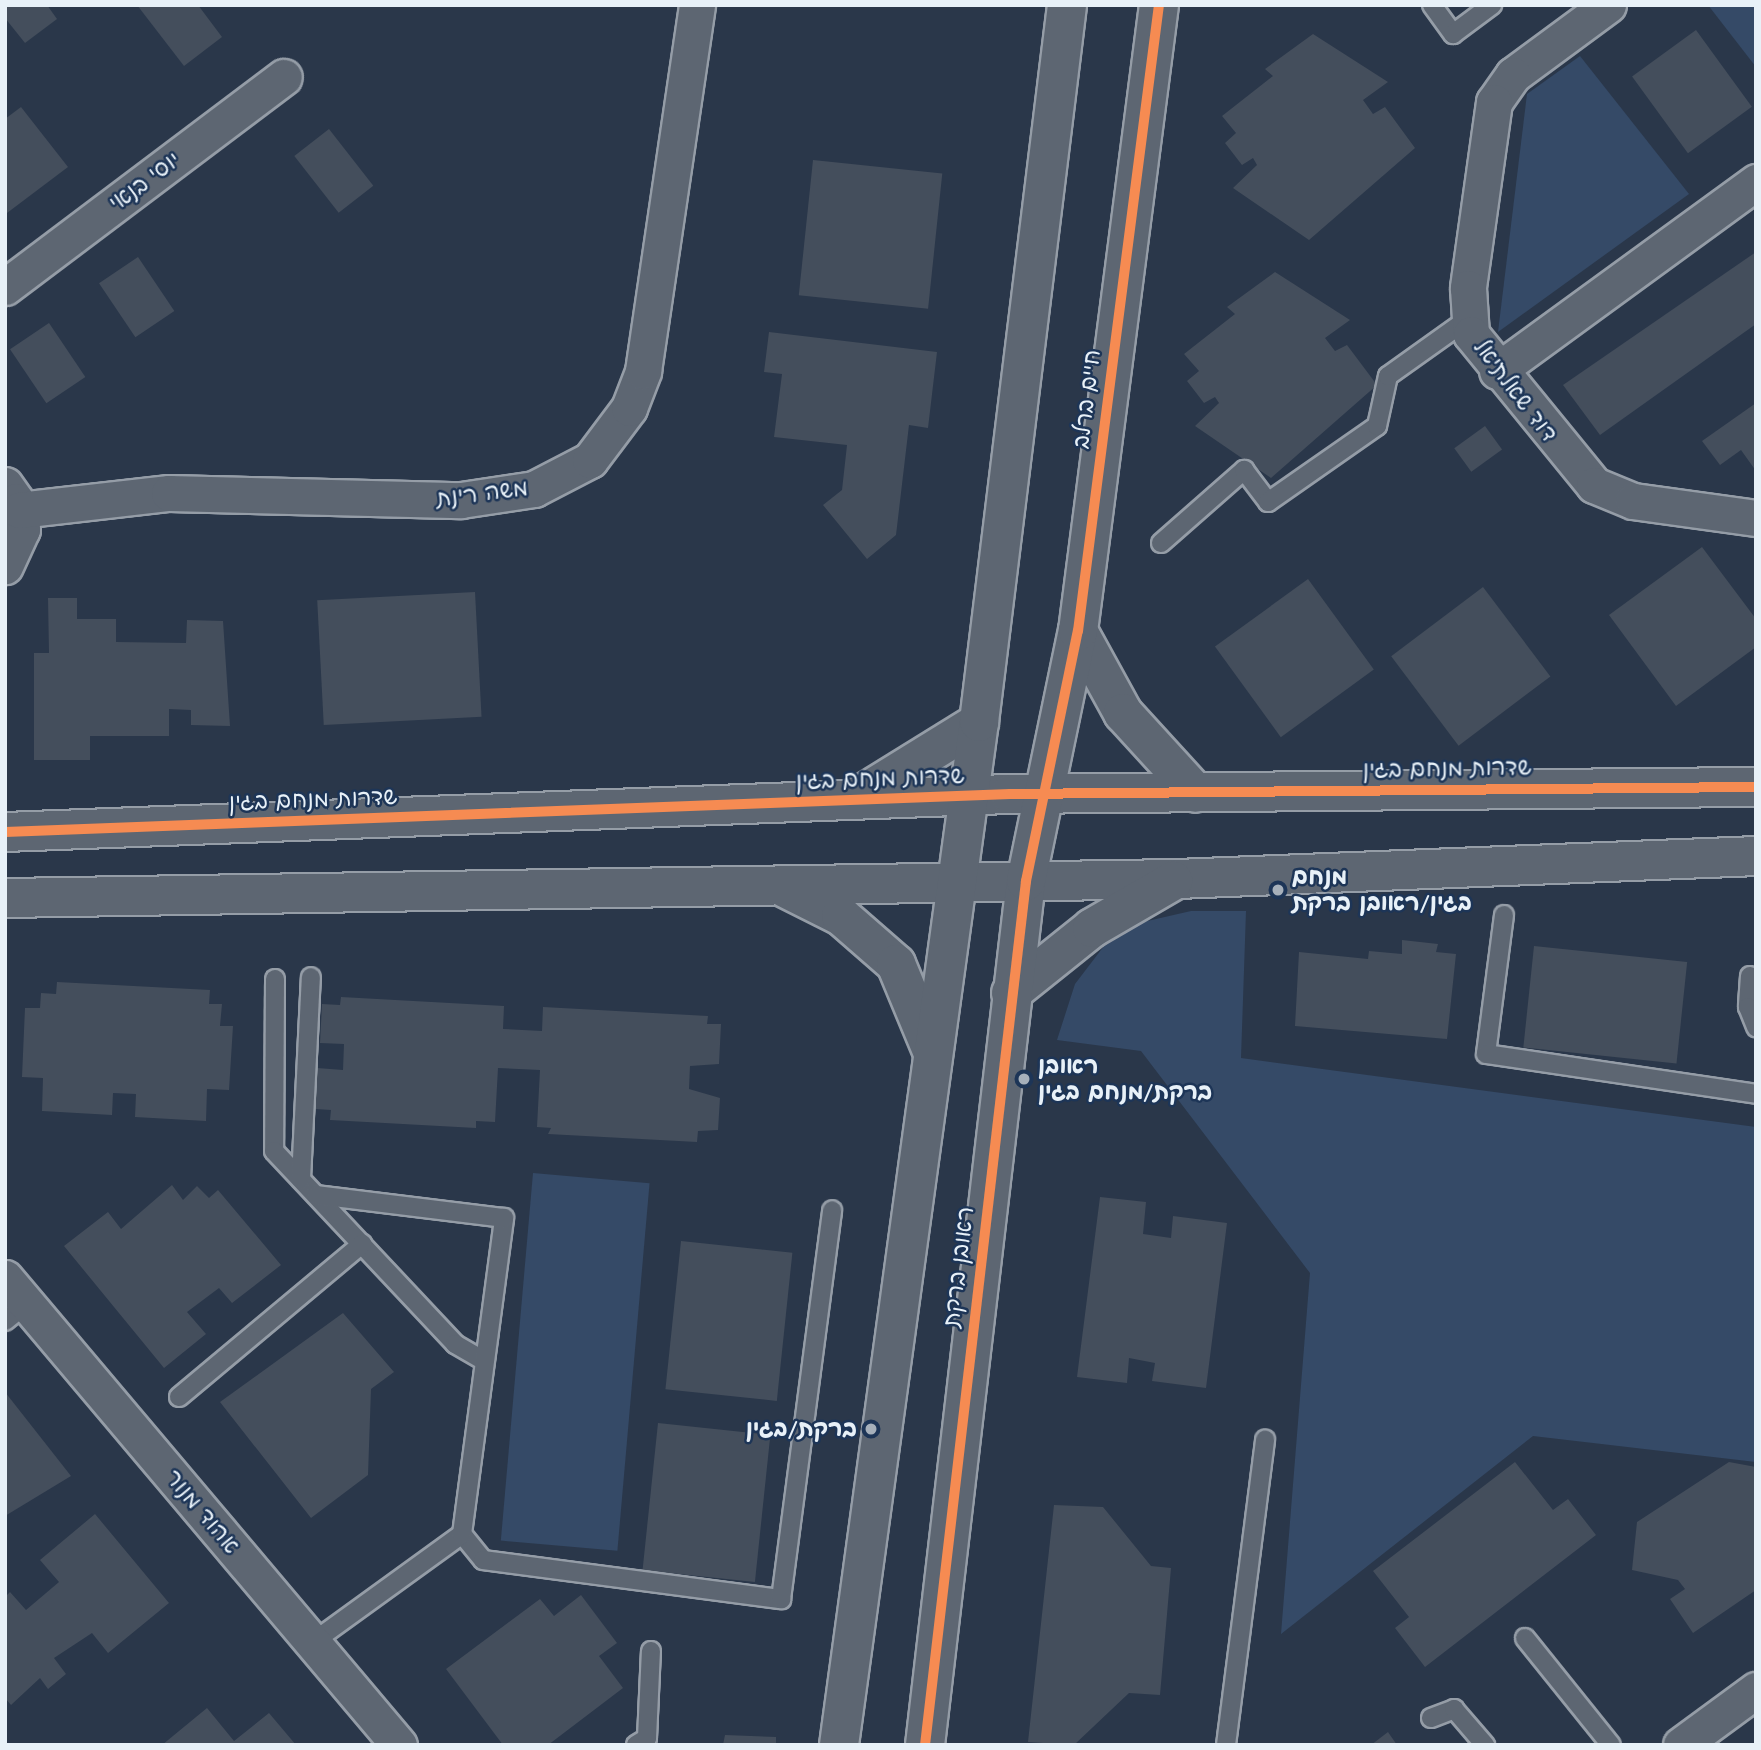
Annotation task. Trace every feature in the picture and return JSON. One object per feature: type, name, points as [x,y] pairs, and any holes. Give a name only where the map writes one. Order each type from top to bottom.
[{"type":"street","name":"משה רינת","points":[[12,498],[169,493],[461,500],[534,489],[590,460],[617,428],[643,371],[697,5]]},
{"type":"street","points":[[839,1745],[933,1053],[964,797],[979,722],[1067,5]]},
{"type":"street","name":"חיים ברלב","points":[[1043,795],[1078,631],[1159,5]]},
{"type":"street","name":"דוד שאלתיאל","points":[[1608,5],[1513,75],[1494,102],[1468,319],[1474,340],[1574,467],[1600,488],[1633,501],[1756,518]]},
{"type":"street","name":"יוסי בנאי","points":[[5,287],[285,76]]},
{"type":"street","points":[[1497,371],[1756,182]]},
{"type":"street","points":[[5,566],[20,539],[12,498]]},
{"type":"street","points":[[1078,631],[1123,713],[1196,793]]},
{"type":"street","name":"שדרות מנחם בגין","points":[[853,800],[979,722]]},
{"type":"street","name":"שדרות מנחם בגין","points":[[7,832],[964,797],[1756,786]]},
{"type":"street","name":"ראובן ברקת","points":[[925,1745],[1011,993],[1026,880],[1043,795]]},
{"type":"street","points":[[5,898],[1177,879],[1756,856]]},
{"type":"street","points":[[1011,993],[1092,928],[1177,879]]},
{"type":"street","points":[[780,885],[841,916],[896,964],[933,1053]]},
{"type":"street","name":"אהוד מנור","points":[[10,1292],[399,1745]]},
{"type":"street","points":[[1681,1745],[1756,1690]]},
{"type":"lane","points":[[1432,5],[1453,34],[1492,5]]},
{"type":"lane","points":[[1161,543],[1244,471],[1268,502],[1377,426],[1388,376],[1468,319]]},
{"type":"lane","points":[[1504,915],[1486,1054],[1756,1094]]},
{"type":"lane","points":[[1750,976],[1748,1007],[1756,1027]]},
{"type":"lane","points":[[301,1179],[311,977]]},
{"type":"lane","points":[[275,979],[274,1151],[455,1344],[485,1361]]},
{"type":"lane","points":[[313,1642],[462,1534],[504,1218],[316,1195]]},
{"type":"lane","points":[[462,1534],[483,1560],[781,1599],[832,1210]]},
{"type":"lane","points":[[178,1397],[362,1244]]},
{"type":"lane","points":[[1226,1745],[1265,1439]]},
{"type":"lane","points":[[1525,1638],[1611,1745]]},
{"type":"lane","points":[[636,1745],[647,1738],[651,1651]]},
{"type":"lane","points":[[1432,1718],[1454,1709],[1485,1745]]},
{"type":"shaded area","points":[[1708,5],[1756,5],[1756,67]]},
{"type":"shaded area","points":[[1580,56],[1689,194],[1498,332],[1527,94]]},
{"type":"shaded area","points":[[1191,911],[1246,911],[1241,1058],[1756,1127],[1756,1462],[1533,1436],[1281,1634],[1310,1273],[1141,1051],[1057,1040],[1075,984],[1104,946],[1143,922]]},
{"type":"shaded area","points":[[533,1173],[650,1183],[617,1551],[501,1541]]},
{"type":"building","points":[[5,5],[47,5],[57,19],[25,43],[5,18]]},
{"type":"building","points":[[137,5],[198,5],[222,37],[184,66]]},
{"type":"building","points":[[1696,30],[1752,107],[1688,153],[1632,76]]},
{"type":"building","points":[[1313,34],[1388,82],[1363,100],[1373,114],[1385,107],[1415,148],[1309,240],[1233,188],[1257,165],[1253,158],[1242,165],[1225,143],[1236,133],[1222,116],[1273,76],[1265,69]]},
{"type":"building","points":[[21,107],[68,167],[7,213],[5,119]]},
{"type":"building","points":[[329,129],[373,186],[339,213],[294,156]]},
{"type":"building","points":[[813,160],[942,174],[928,309],[799,295]]},
{"type":"building","points":[[1756,252],[1756,324],[1600,435],[1563,385]]},
{"type":"building","points":[[138,257],[174,311],[135,337],[99,283]]},
{"type":"building","points":[[1275,272],[1350,320],[1325,338],[1335,351],[1347,345],[1377,385],[1271,478],[1195,426],[1219,403],[1215,397],[1204,403],[1187,381],[1199,371],[1184,354],[1235,314],[1227,307]]},
{"type":"building","points":[[49,323],[85,377],[46,403],[10,349]]},
{"type":"building","points":[[769,332],[937,352],[928,428],[909,425],[896,535],[867,559],[823,505],[842,490],[847,445],[774,437],[782,374],[764,372]]},
{"type":"building","points":[[1756,403],[1756,471],[1741,450],[1720,465],[1702,441]]},
{"type":"building","points":[[1485,426],[1502,449],[1471,472],[1454,448]]},
{"type":"building","points":[[1702,547],[1756,619],[1756,647],[1676,706],[1609,615]]},
{"type":"building","points":[[1308,579],[1374,670],[1281,737],[1215,647]]},
{"type":"building","points":[[1483,587],[1550,676],[1459,746],[1391,656]]},
{"type":"building","points":[[475,592],[482,717],[324,725],[317,600]]},
{"type":"building","points":[[48,598],[77,598],[77,619],[116,619],[116,642],[186,643],[187,620],[223,621],[230,726],[191,725],[191,710],[169,709],[169,736],[90,736],[90,760],[34,760],[34,653],[49,653]]},
{"type":"building","points":[[1402,940],[1438,944],[1436,952],[1456,954],[1447,1039],[1295,1026],[1299,952],[1368,959],[1369,951],[1402,954]]},
{"type":"building","points":[[1534,946],[1687,962],[1676,1064],[1523,1047]]},
{"type":"building","points":[[57,982],[210,990],[209,1004],[222,1004],[220,1026],[233,1026],[229,1090],[207,1089],[206,1121],[135,1117],[136,1094],[113,1093],[112,1115],[42,1111],[43,1078],[22,1077],[25,1008],[40,1008],[41,993],[56,994]]},
{"type":"building","points":[[341,997],[504,1006],[503,1029],[542,1031],[543,1007],[708,1016],[707,1024],[721,1024],[719,1064],[690,1066],[689,1089],[720,1098],[718,1130],[698,1131],[697,1142],[548,1134],[551,1128],[537,1127],[540,1070],[498,1068],[495,1122],[476,1121],[476,1128],[330,1120],[331,1110],[315,1109],[317,1068],[343,1070],[344,1044],[320,1043],[322,1004],[340,1005]]},
{"type":"building","points":[[172,1185],[183,1200],[197,1186],[209,1198],[218,1190],[281,1265],[232,1303],[219,1288],[187,1312],[206,1334],[164,1368],[64,1246],[108,1212],[121,1229]]},
{"type":"building","points":[[1100,1197],[1146,1202],[1143,1234],[1171,1238],[1173,1216],[1227,1223],[1206,1388],[1152,1381],[1155,1363],[1129,1358],[1127,1383],[1077,1377]]},
{"type":"building","points":[[681,1241],[792,1253],[777,1401],[665,1389]]},
{"type":"building","points":[[343,1313],[394,1372],[371,1389],[368,1475],[311,1518],[220,1402]]},
{"type":"building","points":[[5,1392],[71,1476],[5,1516]]},
{"type":"building","points":[[658,1423],[770,1435],[755,1582],[643,1570]]},
{"type":"building","points":[[1515,1462],[1553,1510],[1568,1499],[1596,1535],[1425,1667],[1395,1628],[1409,1617],[1373,1571]]},
{"type":"building","points":[[1729,1462],[1756,1467],[1756,1590],[1693,1633],[1670,1599],[1685,1589],[1678,1580],[1632,1570],[1637,1522]]},
{"type":"building","points":[[1054,1505],[1103,1507],[1151,1566],[1171,1568],[1160,1695],[1129,1693],[1074,1745],[1028,1742]]},
{"type":"building","points":[[95,1514],[169,1603],[108,1653],[92,1633],[54,1658],[66,1674],[48,1689],[40,1678],[11,1705],[5,1698],[5,1597],[10,1592],[26,1610],[59,1582],[40,1560]]},
{"type":"building","points":[[581,1595],[617,1643],[599,1656],[623,1688],[548,1745],[503,1745],[446,1669],[540,1599],[554,1616]]},
{"type":"building","points":[[207,1708],[234,1741],[269,1713],[296,1745],[162,1745]]},
{"type":"building","points":[[1388,1732],[1397,1745],[1371,1745]]},
{"type":"building","points":[[725,1735],[776,1737],[776,1745],[723,1745]]},
{"type":"cycle path","points":[[925,1745],[1026,881],[1078,631],[1159,5]]},
{"type":"cycle path","points":[[5,832],[1010,794],[1756,787]]},
{"type":"place","name":"מנחם בגין/ראובן ברקת","points":[[1278,890]]},
{"type":"place","name":"ראובן ברקת/מנחם בגין","points":[[1024,1079]]},
{"type":"place","name":"ברקת/בגין","points":[[871,1429]]}]
